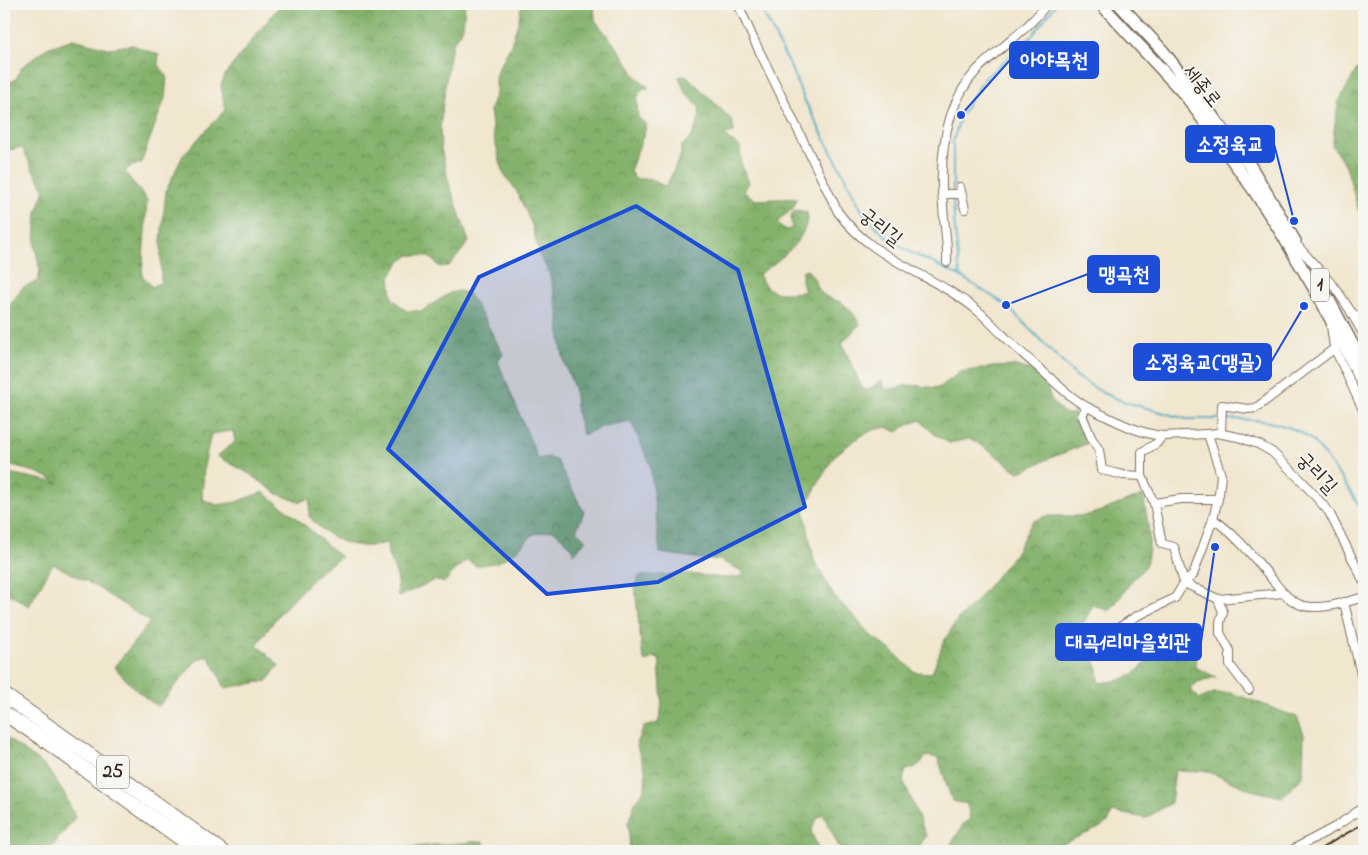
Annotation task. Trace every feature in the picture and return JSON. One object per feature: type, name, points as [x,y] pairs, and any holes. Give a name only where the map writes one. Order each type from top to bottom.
[{"type":"highway","name":"25","points":[[4,695],[221,851]]},
{"type":"highway","name":"25","points":[[4,713],[46,741],[198,851]]},
{"type":"main road","name":"세종로","points":[[1101,4],[1186,96],[1213,132],[1279,229],[1329,316],[1364,386]]},
{"type":"main road","name":"세종로","points":[[1119,4],[1163,51],[1251,167],[1343,325],[1364,366]]},
{"type":"street","name":"궁리길","points":[[738,4],[838,212],[846,224],[862,238],[898,263],[951,293],[978,311],[1077,401],[1151,435],[1221,433],[1251,442],[1272,452],[1329,512],[1364,582]]},
{"type":"street","points":[[947,262],[948,244],[942,194],[944,139],[952,113],[964,89],[977,70],[1035,20],[1046,4]]},
{"type":"street","points":[[942,194],[961,190],[966,209]]},
{"type":"street","points":[[1297,245],[1336,289],[1364,334]]},
{"type":"street","points":[[1354,317],[1364,311]]},
{"type":"street","points":[[1329,316],[1335,348],[1364,412]]},
{"type":"street","points":[[1221,433],[1222,405],[1248,409],[1256,408],[1335,348]]},
{"type":"street","points":[[1087,406],[1082,415],[1091,437],[1099,450],[1102,470],[1123,475],[1142,476]]},
{"type":"street","points":[[1108,635],[1135,617],[1175,598],[1184,583],[1193,575],[1213,519],[1221,475],[1208,434]]},
{"type":"street","points":[[1162,436],[1157,443],[1142,452],[1142,476],[1154,503],[1162,544],[1174,547],[1184,583],[1218,599],[1284,593]]},
{"type":"street","points":[[1154,503],[1182,499],[1218,499]]},
{"type":"street","points":[[1213,519],[1224,526],[1284,593],[1304,606],[1323,607],[1364,596]]},
{"type":"street","points":[[1218,599],[1223,612],[1220,622],[1220,633],[1230,651],[1230,665],[1249,690]]},
{"type":"street","points":[[1344,602],[1364,687],[1364,697]]},
{"type":"street","points":[[1290,851],[1335,827],[1364,807]]},
{"type":"highlighted area","points":[[636,206],[738,270],[805,507],[658,582],[547,594],[388,449],[479,277]]},
{"type":"green space","points":[[281,4],[465,4],[463,27],[452,44],[440,129],[441,148],[448,180],[469,242],[449,266],[440,267],[428,256],[410,255],[400,262],[390,276],[392,298],[406,311],[422,311],[450,293],[460,291],[469,294],[503,354],[498,362],[538,459],[548,457],[557,461],[584,512],[576,531],[586,540],[574,554],[570,545],[553,530],[534,534],[515,552],[498,562],[476,566],[467,560],[444,583],[435,580],[398,597],[397,575],[388,555],[387,543],[369,546],[355,545],[340,541],[326,533],[309,516],[310,498],[299,502],[278,494],[248,473],[217,456],[235,442],[233,431],[211,434],[204,466],[202,499],[217,505],[236,502],[263,492],[292,514],[341,557],[321,570],[279,614],[257,645],[279,665],[267,681],[225,688],[208,655],[196,661],[158,707],[137,691],[114,667],[150,622],[90,583],[53,564],[29,606],[4,591],[4,472],[58,483],[39,473],[4,464],[4,345],[8,308],[23,287],[38,281],[40,271],[35,246],[37,212],[45,190],[22,147],[4,151],[4,83],[9,83],[16,79],[22,67],[47,48],[73,39],[108,48],[133,45],[159,55],[158,64],[167,76],[165,98],[141,163],[130,167],[125,172],[147,200],[142,275],[152,287],[161,282],[161,241],[166,191],[183,155],[225,110],[221,85],[226,73]]},
{"type":"green space","points":[[522,4],[594,4],[595,20],[622,54],[635,75],[649,88],[644,88],[639,92],[637,101],[638,117],[647,125],[630,171],[635,179],[650,179],[666,187],[681,154],[681,147],[692,136],[700,116],[699,107],[685,92],[679,77],[686,75],[732,120],[733,134],[725,133],[729,140],[740,147],[741,164],[749,182],[744,192],[756,200],[796,198],[791,211],[782,217],[777,224],[787,230],[792,228],[791,218],[796,210],[807,212],[807,222],[798,240],[775,263],[759,274],[763,282],[772,291],[783,293],[805,292],[802,271],[806,269],[812,275],[823,294],[842,303],[850,310],[860,324],[842,343],[863,390],[868,390],[881,380],[886,390],[910,385],[939,388],[960,372],[1016,366],[1042,375],[1052,401],[1065,414],[1080,414],[1084,435],[1088,443],[1019,472],[970,439],[949,443],[934,434],[920,420],[897,432],[887,427],[873,430],[859,437],[834,456],[804,509],[814,561],[834,596],[870,635],[891,650],[915,672],[932,673],[944,641],[958,619],[977,600],[1016,552],[1032,522],[1045,516],[1084,516],[1143,495],[1149,536],[1146,564],[1109,611],[1093,605],[1080,630],[1098,669],[1099,683],[1121,679],[1135,672],[1147,660],[1159,642],[1157,635],[1163,624],[1178,620],[1182,634],[1196,644],[1195,667],[1216,677],[1198,682],[1190,690],[1200,699],[1214,693],[1232,693],[1297,717],[1304,734],[1303,777],[1282,797],[1251,790],[1204,770],[1190,772],[1175,770],[1171,803],[1146,818],[1112,812],[1109,821],[1099,828],[1053,848],[1045,844],[1036,851],[947,851],[964,823],[970,819],[967,804],[952,801],[938,758],[926,756],[918,766],[906,770],[903,780],[926,835],[917,851],[841,851],[823,814],[818,817],[811,831],[819,851],[630,851],[628,823],[635,803],[645,789],[646,773],[636,743],[644,727],[658,723],[662,700],[660,660],[654,657],[645,662],[642,653],[635,588],[639,576],[690,574],[733,578],[744,574],[719,560],[660,553],[650,464],[631,421],[604,426],[583,435],[577,415],[574,388],[564,362],[559,316],[549,272],[540,257],[532,225],[516,190],[503,173],[493,133],[490,110],[496,92],[496,73],[510,47]]},
{"type":"green space","points":[[1364,63],[1364,211],[1359,212],[1346,166],[1332,145],[1338,103],[1357,69]]},
{"type":"green space","points":[[4,736],[46,767],[65,795],[75,817],[49,851],[4,851]]},
{"type":"green space","points":[[483,841],[489,851],[364,851]]},
{"type":"waterway","points":[[759,4],[791,68],[804,99],[865,216],[888,238],[908,251],[960,276],[1006,305],[1076,376],[1103,393],[1125,402],[1186,419],[1220,419]]},
{"type":"waterway","points":[[953,191],[953,141],[961,115],[984,79],[1032,36],[1056,4]]},
{"type":"waterway","points":[[953,196],[960,276]]},
{"type":"waterway","points":[[1224,419],[1246,419],[1279,424],[1289,427],[1309,438],[1330,462],[1356,500],[1364,516]]},
{"type":"railway","points":[[1317,851],[1364,823]]},
{"type":"place","name":"아야목천","points":[[961,115]]},
{"type":"place","name":"소정육교","points":[[1294,221]]},
{"type":"place","name":"맹곡천","points":[[1006,305]]},
{"type":"place","name":"소정육교(맹골)","points":[[1304,306]]},
{"type":"place","name":"대곡1리마을회관","points":[[1215,547]]}]
